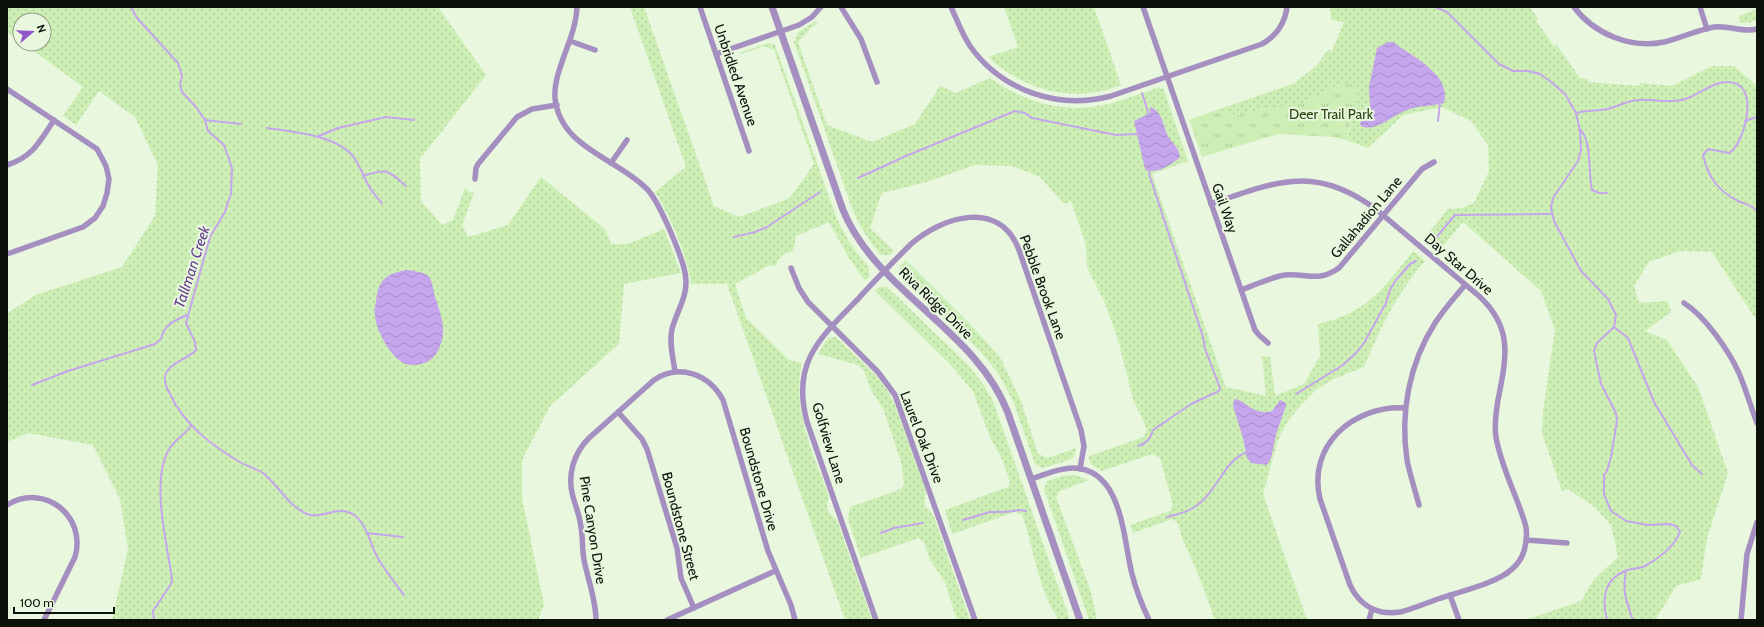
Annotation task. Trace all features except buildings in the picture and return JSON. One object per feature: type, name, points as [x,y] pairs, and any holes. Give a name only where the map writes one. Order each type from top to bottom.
[{"type":"street","points":[[577,7],[576,19],[570,41],[556,80],[556,105],[563,122],[574,138],[643,185],[651,193],[661,211],[684,268],[686,285],[684,297],[671,334],[675,371]]},
{"type":"street","name":"Unbridled Avenue","points":[[700,7],[750,151]]},
{"type":"street","name":"Riva Ridge Drive","points":[[772,7],[845,216],[862,246],[884,271],[973,356],[989,376],[1003,401],[1080,620]]},
{"type":"street","points":[[716,54],[808,20],[821,7]]},
{"type":"street","points":[[841,7],[861,39],[877,82]]},
{"type":"street","points":[[951,7],[966,39],[984,63],[1012,84],[1037,95],[1065,101],[1093,100],[1111,96],[1264,43],[1280,28],[1285,17],[1287,7]]},
{"type":"street","name":"Gail Way","points":[[1143,7],[1255,330],[1258,335],[1268,343]]},
{"type":"street","points":[[1574,7],[1598,29],[1612,36],[1631,42],[1662,42],[1707,29],[1722,27],[1746,30],[1757,29]]},
{"type":"street","points":[[1700,7],[1707,29]]},
{"type":"street","points":[[570,41],[595,50]]},
{"type":"street","points":[[7,89],[93,146],[100,153],[108,172],[106,200],[95,218],[83,227],[7,254]]},
{"type":"street","points":[[475,180],[476,168],[478,164],[517,117],[532,109],[556,105]]},
{"type":"street","points":[[7,165],[18,162],[30,153],[54,120]]},
{"type":"street","points":[[611,163],[627,140]]},
{"type":"street","name":"Gallahadion Lane","points":[[1241,290],[1281,276],[1318,277],[1333,272],[1345,262],[1422,169],[1434,162]]},
{"type":"street","name":"Day Star Drive","points":[[1211,204],[1270,184],[1284,181],[1308,181],[1330,185],[1346,191],[1361,199],[1384,216],[1465,285],[1489,306],[1499,322],[1504,336],[1506,357],[1496,414],[1496,435],[1524,519],[1526,540],[1520,560],[1509,572],[1496,579],[1400,612],[1387,612],[1372,609]]},
{"type":"street","name":"Pebble Brook Lane","points":[[884,271],[924,233],[957,220],[971,216],[984,217],[997,222],[1009,232],[1017,245],[1081,430],[1084,446],[1080,469]]},
{"type":"street","name":"Laurel Oak Drive","points":[[791,268],[803,296],[882,377],[899,404],[975,620]]},
{"type":"street","name":"Golfview Lane","points":[[876,620],[809,428],[804,406],[803,381],[809,358],[818,342],[831,326],[884,271]]},
{"type":"street","points":[[1419,504],[1407,460],[1405,432],[1405,408],[1413,369],[1424,343],[1440,316],[1465,285]]},
{"type":"street","points":[[1684,304],[1696,311],[1709,327],[1736,367],[1757,423]]},
{"type":"street","name":"Pine Canyon Drive","points":[[596,620],[584,558],[581,525],[572,493],[572,471],[575,459],[583,445],[654,380],[662,375],[675,371]]},
{"type":"street","name":"Boundstone Drive","points":[[675,371],[691,373],[705,379],[714,386],[721,397],[775,571],[791,605],[795,620]]},
{"type":"street","points":[[1369,620],[1372,609],[1360,600],[1350,585],[1319,494],[1319,467],[1322,455],[1330,441],[1348,424],[1380,409],[1392,407],[1405,408]]},
{"type":"street","name":"Boundstone Street","points":[[618,412],[642,439],[647,449],[677,548],[680,578],[694,608]]},
{"type":"street","points":[[1031,479],[1063,469],[1080,469],[1099,478],[1112,494],[1125,533],[1133,579],[1149,620]]},
{"type":"street","points":[[7,505],[27,498],[48,500],[66,512],[76,530],[78,547],[75,557],[44,620]]},
{"type":"street","points":[[1741,620],[1747,554],[1757,522]]},
{"type":"street","points":[[1526,540],[1567,544]]},
{"type":"street","points":[[668,620],[775,571]]},
{"type":"street","points":[[1450,595],[1459,620]]},
{"type":"green space","points":[[7,7],[438,7],[486,75],[420,159],[421,201],[442,225],[453,220],[465,188],[474,193],[462,225],[468,237],[508,225],[541,177],[605,229],[611,244],[628,244],[664,229],[681,273],[624,284],[619,344],[550,406],[522,460],[522,498],[544,605],[538,620],[112,620],[128,549],[120,499],[93,445],[28,433],[7,442],[7,314],[35,295],[122,267],[155,216],[158,165],[135,117],[99,91],[76,125],[63,116],[83,87],[35,52],[52,52],[52,12],[12,12],[12,35],[7,32]]},
{"type":"green space","points":[[630,7],[644,7],[714,206],[739,217],[790,198],[814,164],[774,50],[764,46],[741,54],[741,52],[769,43],[775,45],[837,219],[849,242],[869,268],[869,277],[865,281],[849,258],[829,222],[796,236],[793,252],[782,256],[778,260],[776,266],[770,265],[735,284],[746,318],[789,360],[802,363],[799,380],[799,398],[806,432],[829,497],[827,506],[829,513],[837,520],[872,620],[845,620],[727,284],[691,284],[678,236],[655,192],[686,167]]},
{"type":"green space","points":[[1004,7],[1094,7],[1121,85],[1103,91],[1086,93],[1051,91],[1034,86],[1002,69],[988,57],[1018,47]]},
{"type":"green space","points":[[1330,7],[1530,7],[1538,19],[1536,21],[1554,46],[1556,44],[1580,78],[1588,79],[1588,82],[1639,86],[1640,83],[1672,86],[1712,66],[1734,66],[1757,86],[1757,321],[1712,252],[1680,251],[1649,262],[1634,286],[1639,303],[1668,301],[1671,312],[1645,331],[1667,340],[1698,387],[1728,473],[1707,538],[1701,579],[1676,586],[1657,617],[1657,620],[1525,620],[1581,601],[1594,579],[1618,557],[1611,525],[1595,507],[1568,489],[1562,491],[1542,433],[1543,411],[1555,330],[1541,291],[1463,222],[1438,252],[1423,240],[1448,209],[1462,208],[1474,203],[1489,171],[1488,145],[1471,121],[1442,107],[1403,115],[1368,148],[1346,140],[1351,125],[1340,85],[1294,107],[1272,107],[1238,115],[1211,112],[1295,83],[1317,65],[1328,50],[1332,51],[1344,22],[1331,20]]},
{"type":"green space","points":[[1757,9],[1757,20],[1747,23],[1739,22],[1739,16]]},
{"type":"green space","points":[[816,21],[818,23],[798,42],[827,125],[872,142],[915,124],[940,86],[956,93],[990,78],[1003,87],[1032,100],[1062,107],[1077,108],[1109,104],[1159,87],[1164,90],[1188,161],[1152,174],[1226,387],[1266,396],[1262,356],[1270,357],[1275,396],[1304,384],[1320,356],[1318,324],[1349,313],[1373,298],[1413,251],[1425,261],[1405,286],[1390,311],[1364,367],[1334,379],[1317,389],[1288,421],[1278,440],[1263,494],[1307,620],[1215,620],[1198,574],[1182,538],[1178,523],[1172,519],[1133,533],[1130,525],[1170,511],[1173,505],[1160,458],[1152,454],[1102,471],[1097,469],[1090,461],[1089,456],[1144,437],[1147,429],[1133,399],[1118,340],[1105,303],[1087,267],[1086,245],[1071,201],[1064,204],[1040,177],[1012,166],[975,165],[927,182],[882,193],[870,228],[894,251],[890,255],[881,255],[868,239],[852,208],[794,42],[798,32]]},
{"type":"green space","name":"Deer Trail Park","points":[[1348,82],[1359,87],[1346,140],[1334,137],[1279,134],[1202,157],[1189,120],[1211,112],[1238,115],[1272,107],[1294,106]]},
{"type":"green space","points":[[906,260],[968,322],[1000,357],[1021,401],[1038,454],[1048,458],[1076,448],[1074,457],[1043,468],[1035,464],[1013,401],[998,373],[981,352],[900,274],[900,266]]},
{"type":"green space","points":[[879,287],[887,287],[970,367],[983,384],[993,401],[1070,620],[1059,620],[1046,595],[1022,515],[1015,512],[952,534],[945,510],[1008,487],[1010,482],[1003,461],[990,437],[973,391],[948,362],[875,291]]},
{"type":"green space","points":[[836,337],[877,376],[889,393],[896,408],[926,491],[925,506],[933,514],[970,620],[957,620],[945,582],[930,560],[924,542],[918,538],[861,558],[848,519],[850,507],[901,489],[904,484],[901,461],[884,411],[870,388],[864,371],[858,365],[818,354],[828,338]]},
{"type":"green space","points":[[1075,475],[1089,480],[1060,491],[1056,497],[1091,592],[1097,620],[1089,620],[1044,489],[1047,481],[1063,476]]},
{"type":"water","points":[[1388,42],[1393,42],[1411,54],[1437,75],[1445,93],[1444,103],[1411,109],[1402,112],[1378,125],[1366,128],[1361,126],[1360,123],[1370,106],[1369,87],[1377,48]]},
{"type":"water","points":[[1150,107],[1157,111],[1160,115],[1168,136],[1177,148],[1180,157],[1168,166],[1153,171],[1145,169],[1134,121],[1150,113]]},
{"type":"water","points":[[408,270],[419,272],[428,276],[432,284],[443,326],[442,340],[436,354],[427,362],[415,365],[408,365],[395,357],[381,336],[375,313],[377,294],[384,279],[394,273]]},
{"type":"water","points":[[1234,399],[1254,409],[1265,412],[1272,411],[1280,400],[1286,403],[1277,431],[1271,458],[1267,465],[1251,463],[1247,458],[1243,438],[1233,406]]},
{"type":"waterway","name":"Tallman Creek","points":[[131,7],[137,18],[178,63],[182,76],[180,85],[182,92],[196,107],[205,120],[208,131],[224,145],[232,168],[231,194],[225,212],[210,237],[186,323],[195,342],[196,350],[170,368],[165,377],[167,388],[176,405],[190,424],[218,448],[241,463],[263,473],[294,506],[307,514],[313,515],[336,511],[348,512],[354,515],[366,530],[376,555],[404,595]]},
{"type":"waterway","points":[[1435,7],[1447,12],[1499,64],[1513,71],[1528,71],[1540,74],[1550,81],[1565,94],[1576,113],[1580,131],[1581,150],[1578,161],[1553,198],[1551,208],[1554,221],[1581,271],[1608,299],[1616,315],[1614,327],[1597,343],[1594,351],[1601,384],[1616,413],[1617,421],[1611,457],[1607,471],[1604,475],[1604,494],[1611,511],[1626,521],[1648,525],[1669,524],[1676,526],[1680,532],[1678,537],[1666,552],[1655,560],[1643,567],[1625,571],[1612,580],[1608,585],[1605,599],[1605,613],[1607,620]]},
{"type":"waterway","points":[[1576,113],[1607,109],[1635,100],[1682,100],[1715,84],[1727,82],[1738,85],[1745,92],[1747,103],[1747,116],[1739,140],[1734,149],[1729,153],[1708,149],[1703,155],[1711,177],[1719,188],[1731,197],[1757,211]]},
{"type":"waterway","points":[[1142,93],[1149,115]]},
{"type":"waterway","points":[[1438,121],[1440,102]]},
{"type":"waterway","points":[[858,178],[906,156],[1015,111],[1025,113],[1032,118],[1116,135],[1139,134]]},
{"type":"waterway","points":[[319,136],[338,128],[386,117],[414,120]]},
{"type":"waterway","points":[[1745,121],[1757,117]]},
{"type":"waterway","points":[[205,120],[241,124]]},
{"type":"waterway","points":[[267,128],[315,136],[327,140],[348,151],[355,159],[373,192],[382,203]]},
{"type":"waterway","points":[[1581,130],[1587,143],[1592,190],[1599,193],[1607,193]]},
{"type":"waterway","points":[[1138,446],[1144,444],[1148,440],[1153,430],[1191,404],[1219,391],[1220,388],[1205,349],[1203,337],[1149,174],[1150,170]]},
{"type":"waterway","points":[[363,176],[382,171],[387,172],[406,186]]},
{"type":"waterway","points":[[734,237],[755,232],[767,227],[820,192]]},
{"type":"waterway","points":[[1430,245],[1455,215],[1552,214]]},
{"type":"waterway","points":[[1296,394],[1343,365],[1357,352],[1364,343],[1386,303],[1390,290],[1396,280],[1410,264],[1416,261]]},
{"type":"waterway","points":[[32,385],[68,371],[155,344],[161,339],[162,334],[167,327],[178,319],[187,315]]},
{"type":"waterway","points":[[1614,327],[1628,338],[1654,402],[1692,465],[1702,474]]},
{"type":"waterway","points":[[154,620],[153,611],[171,584],[172,579],[160,496],[163,464],[170,447],[191,426]]},
{"type":"waterway","points":[[1167,517],[1187,511],[1201,502],[1208,495],[1225,470],[1239,456],[1247,452]]},
{"type":"waterway","points":[[963,520],[990,512],[1026,511]]},
{"type":"waterway","points":[[881,533],[894,528],[923,523]]},
{"type":"waterway","points":[[367,533],[403,537]]},
{"type":"waterway","points":[[1626,571],[1624,584],[1625,596],[1633,620]]}]
